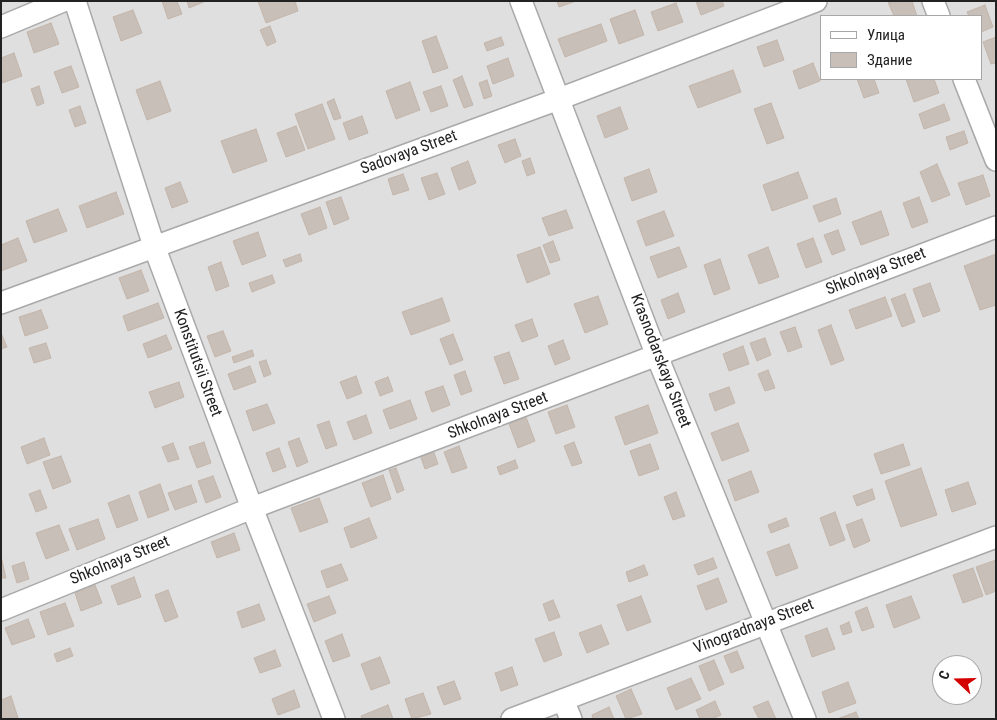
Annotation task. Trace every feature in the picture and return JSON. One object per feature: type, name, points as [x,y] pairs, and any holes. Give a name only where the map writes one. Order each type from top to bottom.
[{"type":"street","points":[[1,27],[63,1]]},
{"type":"street","name":"Konstitutsii Street","points":[[75,1],[154,246],[252,508],[334,719]]},
{"type":"street","name":"Krasnodarskaya Street","points":[[521,1],[657,356],[806,719]]},
{"type":"street","name":"Sadovaya Street","points":[[1,304],[154,246],[559,99],[816,1]]},
{"type":"street","points":[[933,1],[939,15]]},
{"type":"street","points":[[964,80],[996,160]]},
{"type":"street","name":"Shkolnaya Street","points":[[1,610],[252,508],[996,227]]},
{"type":"street","name":"Vinogradnaya Street","points":[[512,719],[996,537]]},
{"type":"street","points":[[563,700],[571,719]]},
{"type":"shaded area","points":[[1,1],[996,1],[996,719],[1,719]]},
{"type":"building","points":[[162,1],[177,1],[182,14],[168,19]]},
{"type":"building","points":[[187,1],[206,1],[189,8]]},
{"type":"building","points":[[258,1],[295,1],[298,11],[266,23]]},
{"type":"building","points":[[557,1],[576,1],[559,7]]},
{"type":"building","points":[[696,1],[722,1],[724,6],[701,15]]},
{"type":"building","points":[[912,1],[917,15],[894,15],[888,2]]},
{"type":"building","points":[[676,3],[683,22],[658,31],[651,12]]},
{"type":"building","points":[[985,5],[993,27],[982,32],[982,15],[968,15],[967,12]]},
{"type":"building","points":[[133,10],[142,33],[121,41],[113,17]]},
{"type":"building","points":[[635,10],[644,35],[619,44],[610,19]]},
{"type":"building","points":[[51,23],[59,44],[34,53],[27,32]]},
{"type":"building","points":[[601,24],[607,41],[565,57],[558,39]]},
{"type":"building","points":[[270,26],[276,42],[267,46],[260,30]]},
{"type":"building","points":[[436,36],[448,68],[433,73],[422,41]]},
{"type":"building","points":[[501,37],[504,45],[487,51],[484,43]]},
{"type":"building","points":[[996,37],[996,63],[991,64],[983,42]]},
{"type":"building","points":[[777,40],[784,60],[764,67],[757,47]]},
{"type":"building","points":[[14,53],[22,76],[2,83],[1,58]]},
{"type":"building","points":[[508,58],[514,76],[493,84],[487,66]]},
{"type":"building","points":[[813,63],[820,81],[799,89],[793,71]]},
{"type":"building","points":[[71,66],[79,87],[62,93],[54,72]]},
{"type":"building","points":[[733,70],[741,92],[698,108],[689,86]]},
{"type":"building","points":[[462,76],[473,105],[464,108],[453,80]]},
{"type":"building","points":[[487,80],[492,96],[484,99],[479,83]]},
{"type":"building","points":[[857,80],[874,80],[879,93],[864,98]]},
{"type":"building","points":[[906,80],[934,80],[939,93],[914,102]]},
{"type":"building","points":[[160,81],[171,111],[147,120],[136,90]]},
{"type":"building","points":[[410,82],[420,110],[396,119],[386,91]]},
{"type":"building","points":[[39,86],[44,103],[37,106],[31,89]]},
{"type":"building","points":[[441,86],[448,106],[431,112],[423,92]]},
{"type":"building","points":[[334,99],[341,118],[334,120],[327,102]]},
{"type":"building","points":[[771,103],[784,138],[767,144],[754,109]]},
{"type":"building","points":[[322,104],[335,139],[308,149],[295,114]]},
{"type":"building","points":[[944,104],[950,120],[924,129],[919,114]]},
{"type":"building","points":[[80,106],[86,123],[75,127],[69,110]]},
{"type":"building","points":[[620,107],[628,129],[605,138],[597,116]]},
{"type":"building","points":[[362,116],[368,133],[349,140],[343,123]]},
{"type":"building","points":[[296,126],[305,150],[286,157],[277,133]]},
{"type":"building","points":[[256,129],[267,161],[233,173],[221,141]]},
{"type":"building","points":[[964,131],[968,143],[950,150],[946,137]]},
{"type":"building","points":[[515,139],[521,156],[505,163],[498,145]]},
{"type":"building","points":[[530,158],[535,173],[527,176],[522,161]]},
{"type":"building","points":[[468,161],[476,183],[459,190],[451,168]]},
{"type":"building","points":[[937,164],[950,195],[932,202],[920,172]]},
{"type":"building","points":[[649,169],[657,192],[632,201],[624,178]]},
{"type":"building","points":[[798,172],[808,198],[772,211],[763,185]]},
{"type":"building","points":[[437,173],[445,194],[429,200],[421,178]]},
{"type":"building","points":[[403,174],[409,190],[393,195],[388,179]]},
{"type":"building","points":[[983,175],[990,196],[966,205],[958,183]]},
{"type":"building","points":[[180,182],[188,202],[172,208],[165,188]]},
{"type":"building","points":[[116,192],[124,214],[87,228],[79,206]]},
{"type":"building","points":[[341,197],[349,219],[334,225],[326,202]]},
{"type":"building","points":[[919,197],[928,222],[912,228],[903,203]]},
{"type":"building","points":[[836,198],[841,214],[819,222],[813,206]]},
{"type":"building","points":[[320,207],[327,228],[309,235],[301,214]]},
{"type":"building","points":[[58,209],[67,231],[34,243],[26,221]]},
{"type":"building","points":[[566,210],[573,228],[549,236],[542,218]]},
{"type":"building","points":[[664,211],[674,236],[646,246],[637,221]]},
{"type":"building","points":[[881,211],[889,235],[861,245],[852,222]]},
{"type":"building","points":[[838,230],[845,250],[832,255],[824,235]]},
{"type":"building","points":[[258,232],[266,256],[242,265],[233,241]]},
{"type":"building","points":[[18,238],[27,261],[1,271],[1,245]]},
{"type":"building","points":[[813,238],[822,262],[806,268],[797,244]]},
{"type":"building","points":[[553,241],[560,260],[550,263],[543,245]]},
{"type":"building","points":[[540,247],[550,274],[527,283],[517,255]]},
{"type":"building","points":[[679,247],[687,267],[658,278],[650,257]]},
{"type":"building","points":[[768,247],[779,277],[759,284],[748,255]]},
{"type":"building","points":[[300,254],[302,261],[286,267],[283,260]]},
{"type":"building","points":[[996,254],[996,305],[980,310],[964,266]]},
{"type":"building","points":[[720,259],[730,289],[714,295],[704,265]]},
{"type":"building","points":[[221,262],[229,286],[216,291],[208,267]]},
{"type":"building","points":[[141,270],[149,291],[127,299],[119,278]]},
{"type":"building","points":[[272,275],[275,283],[252,292],[249,283]]},
{"type":"building","points":[[930,283],[940,311],[923,317],[913,289]]},
{"type":"building","points":[[678,293],[685,312],[668,319],[661,300]]},
{"type":"building","points":[[905,294],[915,322],[902,327],[891,299]]},
{"type":"building","points":[[598,296],[608,324],[585,333],[574,304]]},
{"type":"building","points":[[885,297],[892,316],[856,329],[849,310]]},
{"type":"building","points":[[442,298],[450,321],[411,335],[402,312]]},
{"type":"building","points":[[158,303],[164,318],[128,331],[123,316]]},
{"type":"building","points":[[41,310],[48,328],[25,336],[19,317]]},
{"type":"building","points":[[532,319],[538,336],[522,342],[515,325]]},
{"type":"building","points":[[831,325],[844,360],[831,365],[818,330]]},
{"type":"building","points":[[795,327],[802,347],[788,352],[780,332]]},
{"type":"building","points":[[223,331],[231,351],[215,357],[207,336]]},
{"type":"building","points":[[1,333],[7,347],[1,349]]},
{"type":"building","points":[[453,334],[463,360],[450,365],[440,339]]},
{"type":"building","points":[[166,335],[172,349],[148,358],[143,344]]},
{"type":"building","points":[[765,338],[771,355],[757,361],[750,343]]},
{"type":"building","points":[[563,340],[570,359],[555,365],[548,346]]},
{"type":"building","points":[[46,343],[51,358],[34,363],[29,348]]},
{"type":"building","points":[[743,346],[749,364],[729,371],[723,354]]},
{"type":"building","points":[[252,350],[254,356],[234,363],[232,357]]},
{"type":"building","points":[[509,352],[519,379],[504,384],[494,357]]},
{"type":"building","points":[[266,360],[271,374],[264,377],[259,362]]},
{"type":"building","points":[[250,366],[256,382],[234,390],[228,374]]},
{"type":"building","points":[[768,370],[775,388],[765,391],[758,374]]},
{"type":"building","points":[[465,371],[472,391],[461,395],[454,375]]},
{"type":"building","points":[[356,376],[362,393],[347,399],[340,382]]},
{"type":"building","points":[[388,377],[393,391],[380,396],[375,382]]},
{"type":"building","points":[[179,382],[184,397],[155,408],[149,392]]},
{"type":"building","points":[[443,386],[450,405],[432,412],[425,392]]},
{"type":"building","points":[[729,387],[735,403],[715,411],[709,394]]},
{"type":"building","points":[[410,400],[417,419],[390,429],[383,410]]},
{"type":"building","points":[[267,404],[275,423],[253,431],[246,411]]},
{"type":"building","points":[[567,405],[575,427],[556,434],[548,412]]},
{"type":"building","points":[[648,405],[658,433],[625,445],[615,417]]},
{"type":"building","points":[[366,415],[372,433],[354,440],[347,422]]},
{"type":"building","points":[[526,417],[535,441],[518,448],[509,424]]},
{"type":"building","points":[[329,421],[337,445],[326,449],[317,425]]},
{"type":"building","points":[[738,423],[749,451],[722,461],[711,433]]},
{"type":"building","points":[[44,438],[50,455],[27,464],[21,447]]},
{"type":"building","points":[[299,438],[308,462],[297,467],[288,442]]},
{"type":"building","points":[[204,442],[211,463],[197,468],[189,447]]},
{"type":"building","points":[[574,442],[582,463],[572,466],[564,446]]},
{"type":"building","points":[[173,443],[179,459],[168,462],[162,447]]},
{"type":"building","points":[[650,444],[659,469],[639,476],[630,451]]},
{"type":"building","points":[[903,444],[910,465],[881,474],[874,454]]},
{"type":"building","points":[[459,446],[467,468],[452,473],[444,452]]},
{"type":"building","points":[[279,448],[286,467],[273,472],[266,453]]},
{"type":"building","points":[[433,450],[438,464],[425,469],[420,455]]},
{"type":"building","points":[[61,456],[71,482],[53,489],[43,462]]},
{"type":"building","points":[[515,460],[518,468],[500,475],[497,467]]},
{"type":"building","points":[[396,468],[404,490],[397,493],[389,470]]},
{"type":"building","points":[[921,468],[937,515],[901,527],[885,481]]},
{"type":"building","points":[[751,471],[759,492],[735,501],[728,480]]},
{"type":"building","points":[[383,475],[391,499],[371,507],[362,483]]},
{"type":"building","points":[[213,476],[221,497],[206,503],[198,481]]},
{"type":"building","points":[[968,482],[976,504],[952,512],[945,490]]},
{"type":"building","points":[[160,484],[169,510],[148,518],[139,492]]},
{"type":"building","points":[[191,485],[197,502],[175,510],[168,493]]},
{"type":"building","points":[[872,489],[875,499],[857,506],[853,496]]},
{"type":"building","points":[[40,490],[47,508],[36,512],[29,494]]},
{"type":"building","points":[[676,492],[685,516],[673,520],[664,497]]},
{"type":"building","points":[[129,495],[138,520],[117,528],[108,503]]},
{"type":"building","points":[[319,498],[328,522],[300,532],[291,508]]},
{"type":"building","points":[[835,512],[845,540],[830,546],[820,518]]},
{"type":"building","points":[[369,518],[377,538],[351,548],[344,528]]},
{"type":"building","points":[[786,518],[789,526],[771,533],[768,525]]},
{"type":"building","points":[[98,519],[105,539],[77,550],[69,529]]},
{"type":"building","points":[[862,519],[870,541],[854,548],[846,525]]},
{"type":"building","points":[[59,525],[69,550],[46,559],[36,533]]},
{"type":"building","points":[[234,533],[240,550],[217,558],[211,542]]},
{"type":"building","points":[[789,544],[798,568],[776,576],[767,552]]},
{"type":"building","points":[[1,556],[6,578],[1,578]]},
{"type":"building","points":[[713,558],[717,568],[698,575],[694,565]]},
{"type":"building","points":[[996,560],[996,591],[986,595],[976,567]]},
{"type":"building","points":[[24,562],[29,579],[17,583],[12,566]]},
{"type":"building","points":[[341,564],[348,580],[327,588],[321,571]]},
{"type":"building","points":[[644,565],[648,575],[629,582],[626,572]]},
{"type":"building","points":[[973,568],[983,596],[963,603],[953,575]]},
{"type":"building","points":[[134,577],[141,597],[118,605],[111,586]]},
{"type":"building","points":[[718,578],[727,602],[706,610],[697,586]]},
{"type":"building","points":[[95,585],[102,603],[81,611],[75,593]]},
{"type":"building","points":[[168,590],[178,617],[165,622],[155,595]]},
{"type":"building","points":[[329,596],[336,613],[314,622],[307,604]]},
{"type":"building","points":[[641,596],[651,622],[627,631],[617,605]]},
{"type":"building","points":[[911,596],[920,618],[894,628],[886,605]]},
{"type":"building","points":[[553,600],[560,617],[549,621],[543,604]]},
{"type":"building","points":[[65,603],[74,626],[48,635],[40,612]]},
{"type":"building","points":[[259,604],[265,620],[242,628],[237,612]]},
{"type":"building","points":[[867,607],[874,627],[862,631],[855,612]]},
{"type":"building","points":[[28,619],[35,637],[12,645],[5,628]]},
{"type":"building","points":[[849,622],[852,632],[843,635],[840,626]]},
{"type":"building","points":[[601,625],[609,644],[587,653],[579,633]]},
{"type":"building","points":[[827,628],[835,649],[812,657],[805,636]]},
{"type":"building","points":[[554,632],[562,655],[544,662],[535,639]]},
{"type":"building","points":[[342,634],[350,656],[333,662],[325,641]]},
{"type":"building","points":[[70,648],[73,656],[57,662],[54,654]]},
{"type":"building","points":[[275,650],[281,666],[260,673],[254,658]]},
{"type":"building","points":[[737,651],[744,668],[731,673],[724,656]]},
{"type":"building","points":[[380,657],[390,683],[371,690],[361,664]]},
{"type":"building","points":[[714,660],[724,684],[709,691],[699,666]]},
{"type":"building","points":[[512,667],[518,685],[501,691],[495,673]]},
{"type":"building","points":[[691,678],[701,699],[676,710],[667,688]]},
{"type":"building","points":[[454,681],[461,699],[444,705],[437,687]]},
{"type":"building","points":[[848,682],[856,703],[829,713],[822,692]]},
{"type":"building","points":[[631,689],[642,714],[626,719],[616,696]]},
{"type":"building","points":[[294,690],[300,707],[278,715],[272,699]]},
{"type":"building","points":[[423,693],[431,714],[412,719],[405,699]]},
{"type":"building","points":[[11,696],[18,718],[1,719],[1,700]]},
{"type":"building","points":[[715,701],[721,715],[712,719],[700,719],[696,710]]},
{"type":"building","points":[[768,701],[776,719],[759,719],[753,707]]},
{"type":"building","points":[[388,705],[393,719],[362,719],[361,716]]},
{"type":"building","points":[[609,707],[614,719],[593,719],[592,715]]},
{"type":"building","points":[[856,712],[859,719],[837,719]]}]
